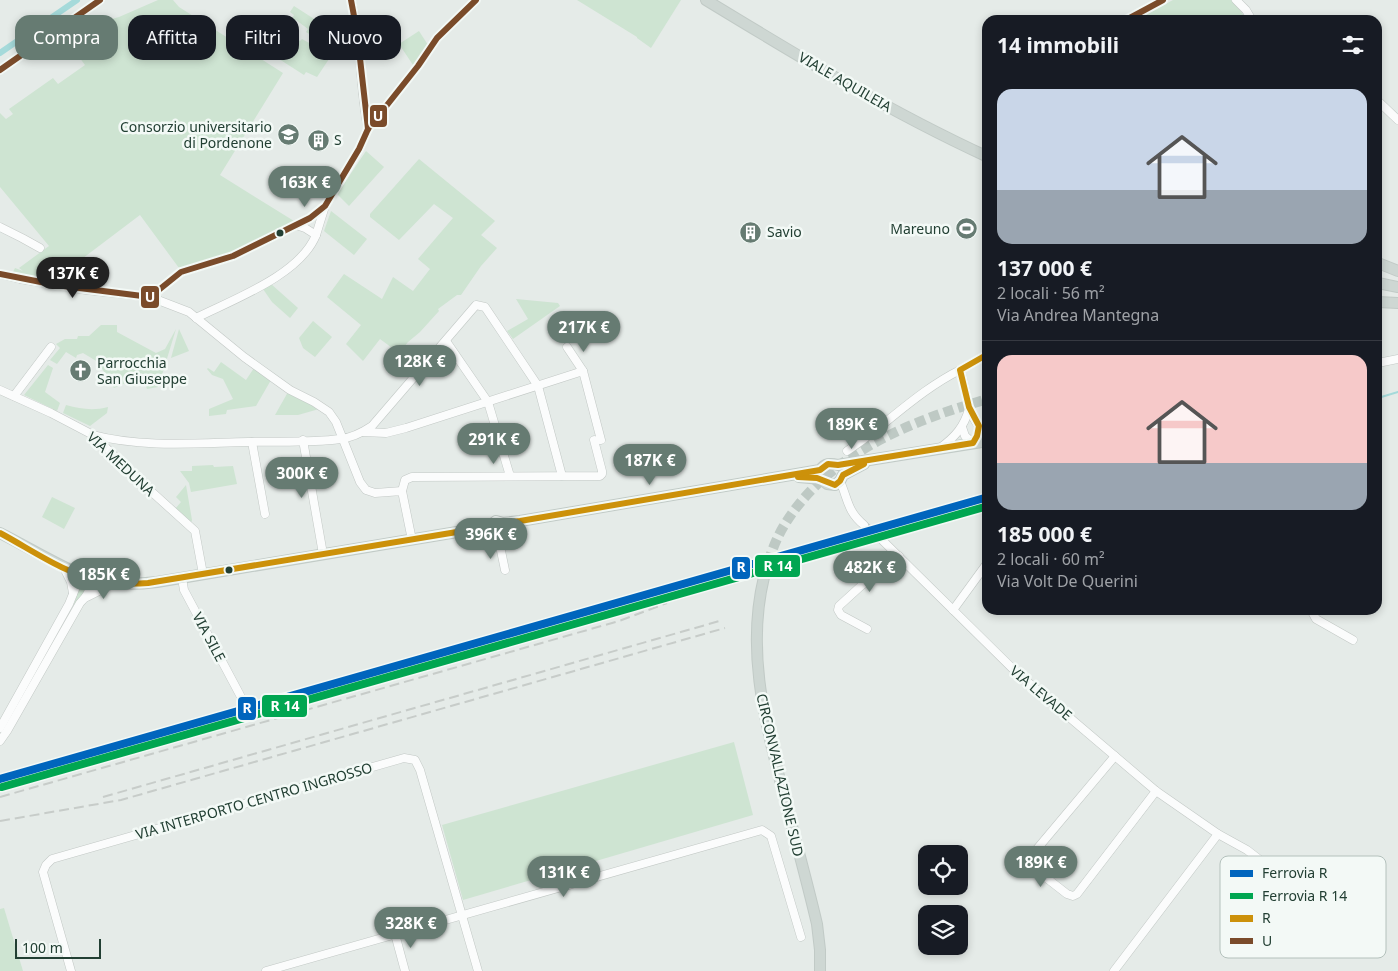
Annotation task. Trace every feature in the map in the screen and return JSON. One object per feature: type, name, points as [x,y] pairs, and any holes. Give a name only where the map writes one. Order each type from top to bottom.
[{"type":"main road","name":"VIALE AQUILEIA","points":[[706,0],[878,102],[982,154]]},
{"type":"main road","points":[[1382,266],[1398,272]]},
{"type":"main road","points":[[1382,284],[1398,287]]},
{"type":"main road","points":[[1382,302],[1398,303]]},
{"type":"main road","points":[[871,460],[839,480],[827,484],[821,475],[823,466],[828,464],[838,465],[938,449],[972,443],[982,438]]},
{"type":"main road","points":[[838,465],[839,480]]},
{"type":"main road","points":[[0,533],[87,577],[116,583],[138,584],[475,529],[497,529],[520,521],[785,476],[821,475]]},
{"type":"main road","name":"CIRCONVALLAZIONE SUD","points":[[764,577],[760,592],[756,629],[759,683],[768,736],[817,924],[820,971]]},
{"type":"street","points":[[0,70],[100,0]]},
{"type":"street","points":[[351,0],[356,21],[362,97],[368,129]]},
{"type":"street","points":[[196,318],[281,274],[310,248],[325,206],[359,149],[368,129],[418,66],[437,38],[476,0]]},
{"type":"street","points":[[1135,15],[1163,0]]},
{"type":"street","points":[[1236,0],[1249,15]]},
{"type":"street","points":[[1245,0],[1246,10]]},
{"type":"street","points":[[1382,105],[1398,120]]},
{"type":"street","points":[[150,297],[181,272],[233,256],[296,225],[325,206]]},
{"type":"street","points":[[296,225],[316,235]]},
{"type":"street","points":[[0,227],[40,248]]},
{"type":"street","points":[[0,274],[86,290],[150,297],[189,312],[244,357],[276,380],[329,412],[336,422],[360,482],[366,490],[375,493],[402,491]]},
{"type":"street","points":[[93,435],[117,441],[132,442],[252,442],[342,439],[363,432],[372,426],[476,305],[485,307],[538,386],[562,476]]},
{"type":"street","points":[[446,341],[488,402],[510,476]]},
{"type":"street","points":[[14,396],[52,347]]},
{"type":"street","points":[[412,540],[402,491],[405,480],[412,477],[596,477],[602,474],[583,371],[566,347]]},
{"type":"street","points":[[847,451],[873,434],[931,386],[982,357]]},
{"type":"street","points":[[1382,362],[1398,359]]},
{"type":"street","points":[[960,370],[967,391],[969,409],[972,417],[982,430]]},
{"type":"street","points":[[363,432],[386,433],[583,371]]},
{"type":"street","name":"VIA MEDUNA","points":[[0,390],[93,435],[195,531],[203,574]]},
{"type":"street","points":[[938,449],[950,441],[962,428],[969,409]]},
{"type":"street","points":[[962,428],[965,436],[972,443],[977,436],[979,426]]},
{"type":"street","points":[[304,440],[324,554]]},
{"type":"street","points":[[252,442],[265,514]]},
{"type":"street","points":[[839,480],[846,493],[846,500],[850,510],[864,525]]},
{"type":"street","points":[[497,529],[505,570]]},
{"type":"street","name":"VIA LEVADE","points":[[877,535],[979,638],[1016,672],[1156,791],[1218,834],[1255,856]]},
{"type":"street","points":[[868,629],[841,615],[838,610],[839,606],[899,556]]},
{"type":"street","points":[[62,565],[71,582],[72,598]]},
{"type":"street","points":[[953,610],[982,570]]},
{"type":"street","points":[[0,728],[18,705],[88,594],[90,588],[87,577],[78,581],[72,598],[18,705],[0,741]]},
{"type":"street","name":"VIA SILE","points":[[182,578],[184,590],[240,695]]},
{"type":"street","points":[[84,600],[95,592],[116,583]]},
{"type":"street","points":[[1314,615],[1316,619],[1353,640]]},
{"type":"street","points":[[1115,756],[1026,862],[1067,894],[1073,896],[1156,791]]},
{"type":"street","name":"VIA INTERPORTO CENTRO INGROSSO","points":[[71,971],[43,872],[46,865],[52,859],[404,758],[414,760],[420,770],[478,971]]},
{"type":"street","points":[[266,971],[762,830],[771,836],[801,937]]},
{"type":"street","points":[[1114,971],[1218,834]]},
{"type":"street","points":[[394,934],[405,971]]},
{"type":"green space","points":[[158,0],[173,0],[179,7],[192,15],[128,15],[128,60],[216,60],[216,30],[226,37],[226,60],[263,60],[283,73],[220,175],[294,221],[225,255],[179,268],[140,215],[58,277],[58,281],[30,278],[13,272],[15,268],[23,271],[19,268],[49,246],[0,187],[0,113],[6,119],[13,114],[9,109],[53,78],[58,84],[85,65],[81,60],[118,60],[119,17]]},
{"type":"green space","points":[[577,0],[681,0],[651,48],[637,37]]},
{"type":"green space","points":[[1173,0],[1231,0],[1243,15],[1145,15]]},
{"type":"green space","points":[[294,6],[309,16],[309,34],[306,32],[308,29],[299,22],[299,15],[294,15],[290,12]]},
{"type":"green space","points":[[419,31],[428,45],[413,65],[401,47],[401,43]]},
{"type":"green space","points":[[302,39],[309,43],[309,60],[328,60],[317,77],[306,72],[304,75],[281,60],[299,60],[299,40]]},
{"type":"green space","points":[[366,151],[384,167],[349,206],[337,194]]},
{"type":"green space","points":[[419,159],[495,221],[481,235],[497,248],[481,266],[461,295],[457,295],[438,309],[439,311],[399,353],[380,339],[363,361],[346,344],[361,325],[327,297],[344,274],[382,299],[393,277],[413,291],[430,269],[418,259],[453,218],[434,204],[399,240],[370,217],[370,214]]},
{"type":"green space","points":[[331,211],[367,239],[354,255],[324,231]]},
{"type":"green space","points":[[271,284],[298,308],[290,318],[272,302],[263,289]]},
{"type":"green space","points":[[516,299],[558,303],[560,306],[513,339],[507,331],[528,319]]},
{"type":"green space","points":[[313,321],[332,337],[315,357],[303,348],[299,338]]},
{"type":"green space","points":[[101,325],[117,325],[117,332],[156,353],[165,349],[176,329],[162,375],[159,377],[158,387],[147,389],[142,376],[114,388],[98,362],[83,353],[77,355],[76,358],[66,352],[57,364],[50,360],[60,348],[56,344],[65,339],[89,336]]},
{"type":"green space","points":[[179,329],[189,351],[171,358]]},
{"type":"green space","points":[[221,362],[246,380],[254,368],[271,380],[256,406],[227,410],[226,414],[209,416],[209,409],[233,399],[223,379],[212,375],[207,369],[214,372]]},
{"type":"green space","points":[[48,365],[53,368],[45,392],[60,403],[57,411],[24,395]]},
{"type":"green space","points":[[288,392],[319,409],[298,415],[275,415]]},
{"type":"green space","points":[[66,405],[87,409],[108,407],[107,413],[90,426],[63,413]]},
{"type":"green space","points":[[213,465],[214,467],[233,466],[237,484],[191,492],[189,483],[180,471],[192,471],[192,466]]},
{"type":"green space","points":[[186,485],[191,523],[175,509],[181,502],[176,497]]},
{"type":"green space","points":[[52,497],[75,508],[64,529],[42,517]]},
{"type":"green space","points":[[79,588],[87,591],[73,606],[19,701],[74,604]]},
{"type":"green space","points":[[734,742],[753,815],[463,900],[442,825]]},
{"type":"green space","points":[[4,908],[23,971],[0,971],[0,909]]},
{"type":"waterway","points":[[0,53],[77,0]]},
{"type":"waterway","points":[[1382,397],[1398,392]]},
{"type":"waterway","points":[[923,523],[982,508]]},
{"type":"tunnel","points":[[764,577],[778,536],[785,524],[803,499],[824,478],[848,459],[902,429],[982,401]]},
{"type":"tunnel","points":[[864,525],[877,535]]},
{"type":"railway","points":[[0,787],[745,574]]},
{"type":"railway","points":[[0,797],[619,621],[667,603]]},
{"type":"railway","points":[[103,797],[723,620]]},
{"type":"railway","points":[[0,821],[121,800],[725,628]]},
{"type":"rail line","name":"R","points":[[0,779],[982,499]]},
{"type":"transit line","name":"U","points":[[0,70],[100,0]]},
{"type":"transit line","name":"U","points":[[351,0],[357,32],[368,129]]},
{"type":"transit line","name":"U","points":[[0,274],[56,285],[150,297],[181,272],[233,256],[310,218],[325,206],[359,149],[368,129],[418,66],[437,38],[476,0]]},
{"type":"transit line","name":"U","points":[[1135,15],[1163,0]]},
{"type":"transit line","name":"R","points":[[0,533],[49,561],[88,578],[113,583],[148,583],[475,529],[491,525],[496,521],[503,523],[520,521],[820,470],[828,464],[838,465],[973,443],[979,426],[969,407],[960,370],[982,357]]},
{"type":"transit line","name":"R","points":[[798,477],[817,478],[835,485],[843,475],[864,464]]},
{"type":"transit line","points":[[2,787],[982,508]]},
{"type":"place","name":"Consorzio universitario di Pordenone","points":[[288,135]]},
{"type":"place","name":"S","points":[[318,140]]},
{"type":"place","name":"Mareuno","points":[[966,229]]},
{"type":"place","name":"Savio","points":[[751,232]]},
{"type":"place","name":"Parrocchia San Giuseppe","points":[[81,371]]}]
